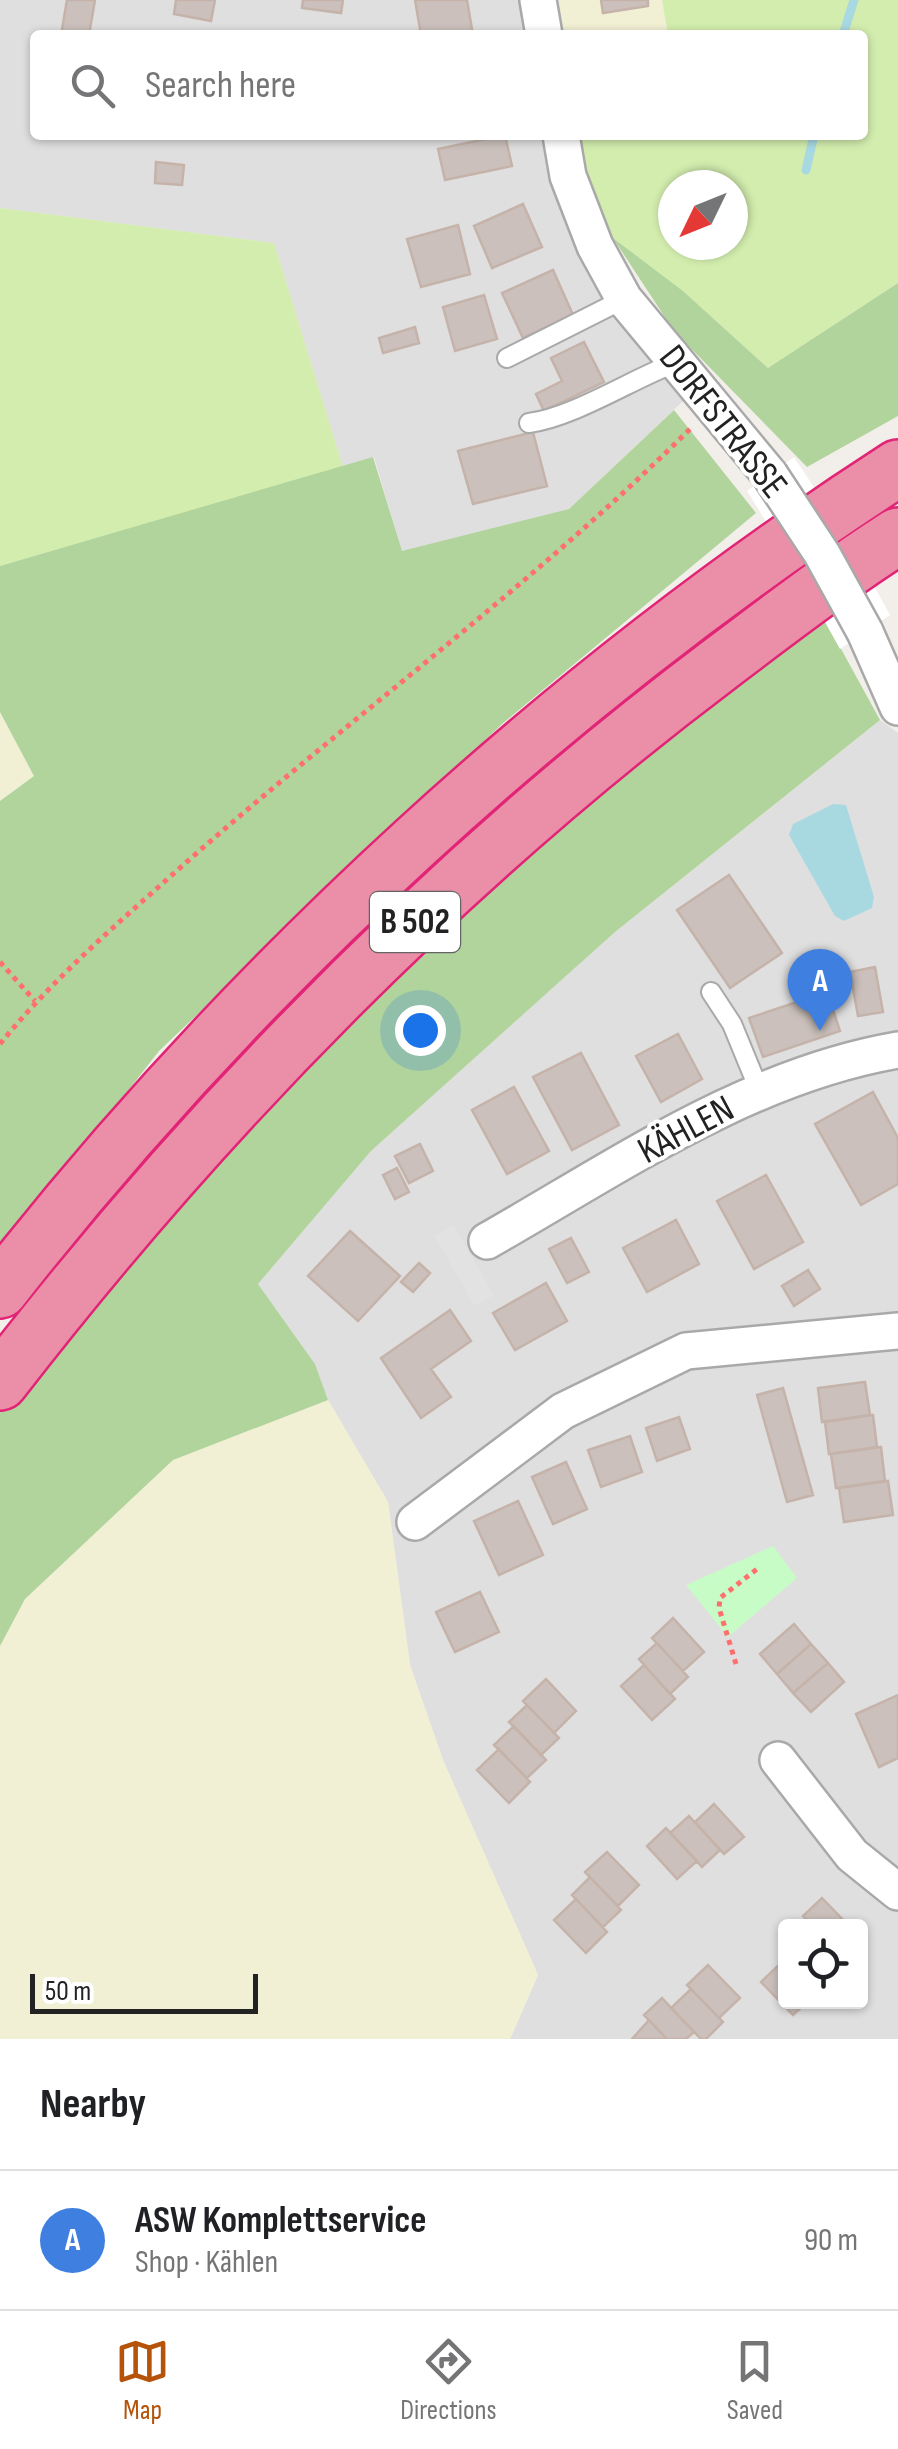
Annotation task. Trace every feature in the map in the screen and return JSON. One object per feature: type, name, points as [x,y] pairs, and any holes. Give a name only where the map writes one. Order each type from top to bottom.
[{"type":"highway","name":"B 502","points":[[0,1290],[198,1058],[405,854],[526,746],[652,644],[752,568],[898,468]]},
{"type":"highway","name":"B 502","points":[[0,1382],[126,1224],[178,1166],[336,999],[435,903],[652,716],[794,608],[898,536]]},
{"type":"street","points":[[538,0],[543,30]]},
{"type":"street","name":"DORFSTRASSE","points":[[562,140],[568,176],[588,229],[624,300],[770,475],[822,554],[896,698]]},
{"type":"street","name":"KÄHLEN","points":[[486,1242],[728,1104],[846,1059],[898,1050]]},
{"type":"street","points":[[415,1522],[562,1411],[686,1351],[898,1331]]},
{"type":"street","points":[[778,1760],[852,1855],[898,1892]]},
{"type":"lane","points":[[507,358],[624,300]]},
{"type":"lane","points":[[530,423],[551,420],[677,362]]},
{"type":"lane","points":[[711,992],[732,1024],[760,1092]]},
{"type":"path","points":[[0,1044],[35,1001],[111,929],[285,776],[580,532],[714,406]]},
{"type":"path","points":[[0,962],[35,1001]]},
{"type":"path","points":[[736,1664],[719,1608],[720,1598],[757,1569]]},
{"type":"shaded area","points":[[0,0],[538,0],[543,30],[30,30],[30,140],[562,140],[568,176],[698,387],[569,509],[402,552],[374,457],[343,467],[274,243],[0,208]]},
{"type":"shaded area","points":[[880,720],[898,733],[898,2039],[510,2039],[538,1975],[443,1760],[410,1665],[388,1502],[328,1400],[315,1364],[258,1284],[371,1151],[615,932]]},
{"type":"shaded area","points":[[454,1225],[494,1295],[475,1306],[434,1236]]},
{"type":"green space","points":[[558,0],[662,0],[667,30],[562,30]]},
{"type":"green space","points":[[662,0],[898,0],[898,283],[768,368],[683,291],[613,238],[581,156],[579,140],[868,140],[868,30],[667,30]]},
{"type":"green space","points":[[0,208],[274,243],[343,467],[0,566]]},
{"type":"green space","points":[[613,238],[683,291],[768,368],[898,283],[898,416],[807,467],[674,331]]},
{"type":"green space","points":[[674,410],[756,513],[502,724],[159,1051],[0,1254],[0,801],[34,776],[0,712],[0,566],[373,457],[402,551],[569,509]]},
{"type":"green space","points":[[823,616],[880,720],[615,932],[371,1151],[258,1284],[315,1364],[328,1400],[173,1460],[25,1599],[0,1646],[0,1412],[67,1324],[276,1083],[538,834]]},
{"type":"green space","points":[[0,712],[34,776],[0,801]]},
{"type":"green space","points":[[328,1400],[388,1502],[410,1665],[443,1760],[538,1975],[510,2039],[0,2039],[0,1646],[25,1599],[173,1459]]},
{"type":"green space","points":[[773,1546],[797,1578],[728,1637],[686,1585]]},
{"type":"water","points":[[833,804],[846,805],[874,897],[872,908],[844,921],[835,916],[789,835],[793,824]]},
{"type":"pier","points":[[794,457],[847,537],[890,615],[840,649],[747,491]]},
{"type":"building","points":[[67,0],[95,0],[90,30],[62,30]]},
{"type":"building","points":[[176,0],[215,0],[211,21],[174,14]]},
{"type":"building","points":[[303,0],[343,0],[341,13],[302,8]]},
{"type":"building","points":[[415,0],[467,0],[472,30],[420,30]]},
{"type":"building","points":[[601,0],[648,0],[648,6],[603,13]]},
{"type":"building","points":[[481,140],[506,140],[512,166],[445,180],[438,149]]},
{"type":"building","points":[[156,162],[184,165],[182,185],[155,183]]},
{"type":"building","points":[[523,204],[542,247],[492,268],[474,226]]},
{"type":"building","points":[[458,225],[470,274],[421,287],[407,239]]},
{"type":"building","points":[[553,270],[573,315],[523,338],[502,293]]},
{"type":"building","points":[[484,295],[497,339],[455,351],[443,307]]},
{"type":"building","points":[[415,327],[419,343],[383,353],[379,338]]},
{"type":"building","points":[[584,342],[604,382],[544,411],[536,394],[562,381],[551,358]]},
{"type":"building","points":[[533,432],[547,486],[473,504],[458,451]]},
{"type":"building","points":[[729,875],[782,953],[730,988],[677,910]]},
{"type":"building","points":[[875,967],[883,1012],[858,1016],[850,972]]},
{"type":"building","points":[[827,992],[840,1031],[763,1057],[749,1018]]},
{"type":"building","points":[[678,1034],[702,1079],[661,1102],[636,1056]]},
{"type":"building","points":[[581,1053],[619,1125],[572,1150],[533,1077]]},
{"type":"building","points":[[514,1087],[549,1151],[507,1174],[472,1110]]},
{"type":"building","points":[[873,1092],[898,1138],[898,1184],[861,1205],[815,1124]]},
{"type":"building","points":[[420,1144],[433,1171],[409,1183],[395,1156]]},
{"type":"building","points":[[397,1168],[409,1192],[395,1199],[383,1175]]},
{"type":"building","points":[[766,1175],[803,1242],[754,1269],[717,1201]]},
{"type":"building","points":[[676,1220],[699,1264],[647,1292],[623,1248]]},
{"type":"building","points":[[350,1231],[400,1276],[358,1321],[308,1276]]},
{"type":"building","points":[[571,1238],[589,1272],[567,1283],[549,1249]]},
{"type":"building","points":[[419,1263],[430,1273],[413,1292],[401,1282]]},
{"type":"building","points":[[808,1270],[820,1289],[794,1306],[782,1286]]},
{"type":"building","points":[[546,1283],[567,1321],[515,1350],[493,1313]]},
{"type":"building","points":[[450,1310],[471,1341],[431,1369],[451,1397],[421,1418],[381,1358]]},
{"type":"building","points":[[865,1382],[870,1415],[822,1422],[818,1388]]},
{"type":"building","points":[[783,1388],[813,1495],[787,1502],[757,1395]]},
{"type":"building","points":[[873,1415],[877,1447],[829,1454],[825,1422]]},
{"type":"building","points":[[679,1417],[690,1449],[657,1461],[646,1428]]},
{"type":"building","points":[[630,1436],[642,1472],[601,1487],[588,1450]]},
{"type":"building","points":[[881,1447],[885,1481],[836,1488],[831,1454]]},
{"type":"building","points":[[566,1462],[587,1509],[553,1524],[532,1477]]},
{"type":"building","points":[[888,1481],[893,1515],[844,1522],[839,1488]]},
{"type":"building","points":[[518,1501],[543,1555],[499,1575],[474,1521]]},
{"type":"building","points":[[480,1592],[499,1632],[455,1652],[436,1612]]},
{"type":"building","points":[[673,1618],[704,1652],[683,1671],[652,1638]]},
{"type":"building","points":[[794,1624],[811,1644],[777,1674],[760,1654]]},
{"type":"building","points":[[657,1643],[688,1677],[670,1694],[639,1659]]},
{"type":"building","points":[[811,1644],[828,1663],[793,1693],[777,1674]]},
{"type":"building","points":[[828,1663],[844,1682],[811,1712],[793,1693]]},
{"type":"building","points":[[644,1665],[675,1699],[652,1720],[621,1686]]},
{"type":"building","points":[[546,1679],[576,1711],[554,1733],[523,1701]]},
{"type":"building","points":[[898,1695],[898,1758],[879,1767],[856,1714]]},
{"type":"building","points":[[527,1705],[559,1738],[541,1755],[509,1722]]},
{"type":"building","points":[[514,1726],[546,1760],[527,1778],[494,1745]]},
{"type":"building","points":[[499,1749],[530,1782],[509,1803],[477,1770]]},
{"type":"building","points":[[714,1804],[744,1837],[724,1854],[695,1822]]},
{"type":"building","points":[[689,1816],[720,1850],[702,1867],[670,1833]]},
{"type":"building","points":[[666,1828],[697,1861],[677,1879],[647,1846]]},
{"type":"building","points":[[607,1852],[639,1885],[618,1906],[585,1872]]},
{"type":"building","points":[[590,1877],[621,1910],[603,1927],[572,1895]]},
{"type":"building","points":[[822,1898],[842,1919],[806,1919],[803,1916]]},
{"type":"building","points":[[576,1899],[607,1932],[586,1953],[554,1920]]},
{"type":"building","points":[[708,1965],[740,1998],[719,2018],[687,1985]]},
{"type":"building","points":[[778,1966],[778,2000],[761,1982]]},
{"type":"building","points":[[691,1989],[723,2022],[706,2039],[701,2039],[671,2008]]},
{"type":"building","points":[[662,1998],[694,2032],[686,2039],[667,2039],[644,2015]]},
{"type":"building","points":[[649,2020],[667,2039],[632,2039]]},
{"type":"waterway","points":[[845,30],[854,0]]},
{"type":"waterway","points":[[806,170],[813,140]]},
{"type":"place","name":"ASW Komplettservice","points":[[820,1031]]}]
